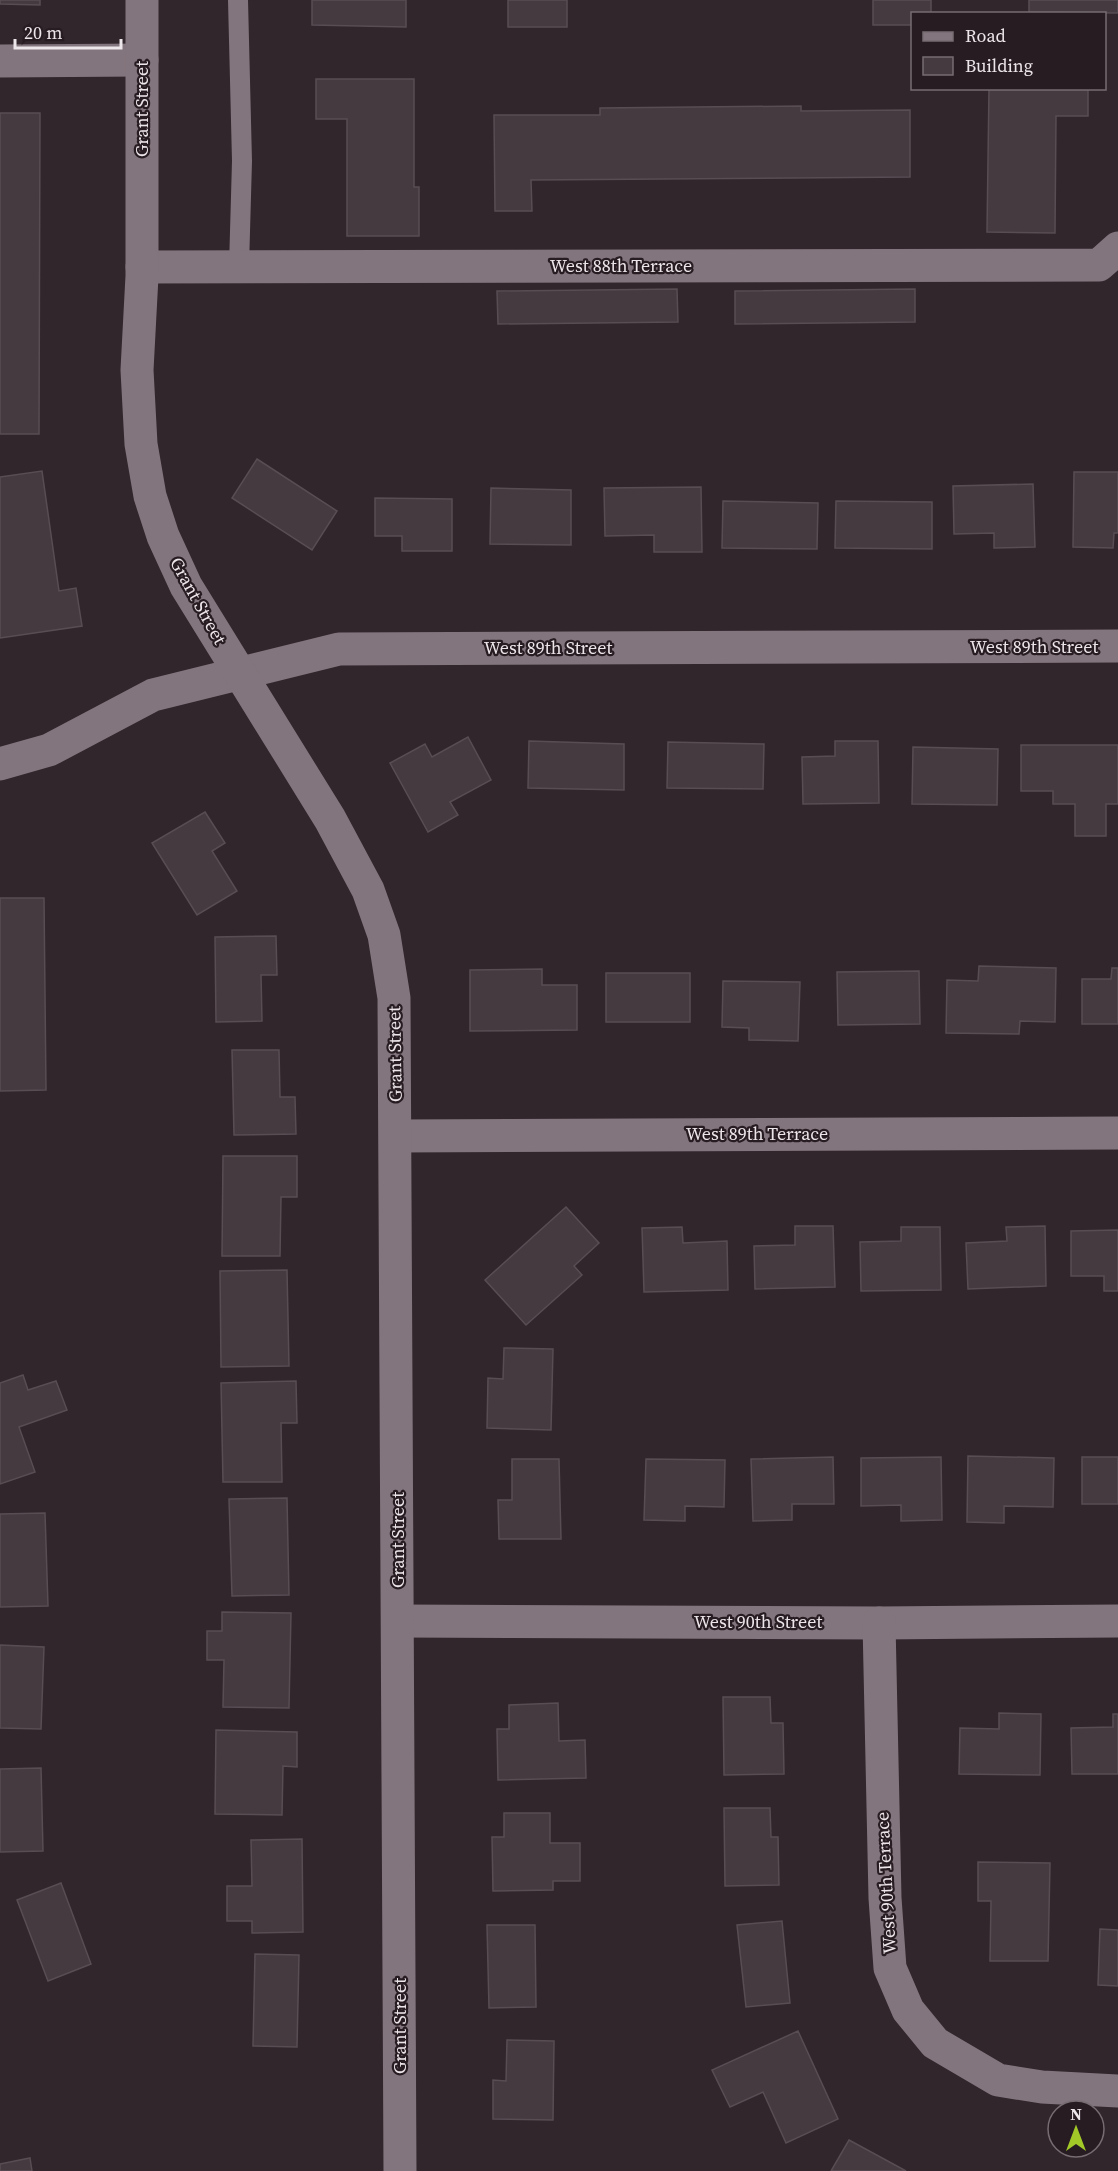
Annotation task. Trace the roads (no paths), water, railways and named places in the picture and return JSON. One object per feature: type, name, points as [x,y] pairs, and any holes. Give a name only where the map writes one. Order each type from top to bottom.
[{"type":"street","name":"Grant Street","points":[[142,0],[142,267],[137,370],[141,444],[150,496],[163,536],[186,586],[330,819],[368,890],[384,935],[394,998],[400,2171]]},
{"type":"street","points":[[0,61],[142,60]]},
{"type":"street","name":"West 88th Terrace","points":[[142,267],[1109,256]]},
{"type":"street","name":"West 89th Street","points":[[0,764],[49,750],[153,695],[339,649],[1118,646]]},
{"type":"street","name":"West 89th Terrace","points":[[396,1136],[1118,1132]]},
{"type":"street","name":"West 90th Street","points":[[398,1621],[879,1623],[1118,1621]]},
{"type":"street","name":"West 90th Terrace","points":[[879,1623],[885,1898],[890,1968],[908,2010],[935,2043],[998,2080],[1042,2087],[1118,2091]]},
{"type":"lane","points":[[238,0],[242,161],[239,267]]}]
